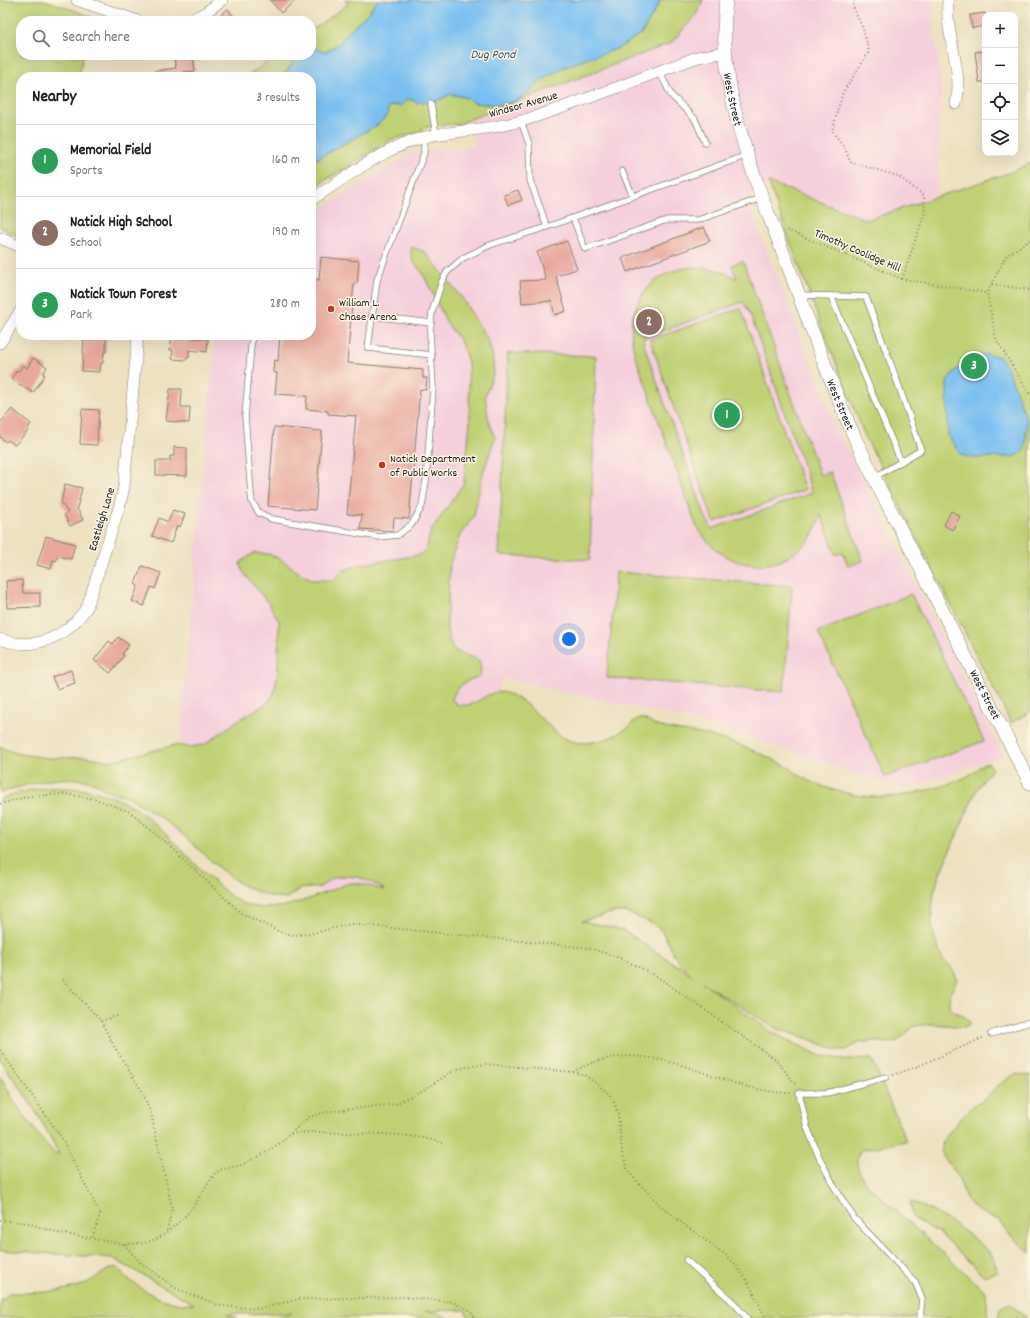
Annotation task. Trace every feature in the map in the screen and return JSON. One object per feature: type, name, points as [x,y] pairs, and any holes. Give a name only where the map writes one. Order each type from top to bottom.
[{"type":"street","points":[[77,0],[123,16]]},
{"type":"street","points":[[200,16],[222,0]]},
{"type":"street","name":"West Street","points":[[726,0],[724,32],[731,88],[748,155],[762,198],[799,295],[846,416],[874,477],[1030,783]]},
{"type":"street","points":[[948,0],[949,36],[959,84],[956,104]]},
{"type":"street","name":"Windsor Avenue","points":[[316,197],[383,154],[424,138],[489,128],[521,121],[698,57],[726,52]]},
{"type":"street","points":[[0,238],[16,245]]},
{"type":"street","points":[[0,343],[16,318]]},
{"type":"street","name":"Eastleigh Lane","points":[[0,639],[26,644],[47,640],[63,634],[68,630],[78,621],[87,607],[119,508],[124,487],[138,340]]},
{"type":"lane","points":[[660,71],[671,95],[695,118],[705,142]]},
{"type":"lane","points":[[431,104],[436,135]]},
{"type":"lane","points":[[521,121],[529,144],[530,180],[547,227]]},
{"type":"lane","points":[[424,138],[424,153],[377,280],[368,348],[432,355]]},
{"type":"lane","points":[[252,340],[245,416],[251,494],[255,507],[259,513],[272,519],[367,536],[390,537],[405,531],[418,516],[422,506],[426,481],[433,395],[430,323],[437,292],[447,272],[455,264],[480,249],[573,218],[748,155]]},
{"type":"lane","points":[[622,171],[633,196]]},
{"type":"lane","points":[[573,218],[584,249],[667,220],[698,220],[762,198]]},
{"type":"lane","points":[[799,295],[866,297],[921,450],[874,477]]},
{"type":"lane","points":[[831,296],[901,462]]},
{"type":"lane","points":[[372,316],[430,323]]},
{"type":"lane","points":[[991,1034],[1030,1022]]},
{"type":"lane","points":[[886,1077],[827,1093],[799,1093],[807,1127],[828,1176],[854,1218],[915,1282],[922,1298],[920,1318]]},
{"type":"lane","points":[[686,1260],[734,1303],[747,1318]]},
{"type":"path","points":[[854,0],[853,7],[863,29],[869,52],[842,92],[832,131],[845,148],[850,162],[898,176],[924,196],[925,212],[902,279]]},
{"type":"path","name":"Timothy Coolidge Hill","points":[[772,223],[902,279],[987,293]]},
{"type":"path","points":[[1030,240],[1006,256],[987,293],[996,340],[1030,395]]},
{"type":"path","points":[[992,284],[1030,290]]},
{"type":"path","points":[[0,804],[30,796],[65,794],[96,799],[130,812],[153,831],[241,914],[282,932],[294,935],[309,934],[336,927],[357,925],[589,948],[603,952],[655,974],[763,1050],[775,1059],[788,1073],[799,1093],[782,1093],[749,1086],[663,1060],[615,1056],[599,1059],[573,1072]]},
{"type":"path","points":[[63,980],[101,1021],[114,1046],[143,1093],[151,1114],[172,1208],[166,1234]]},
{"type":"path","points":[[101,1021],[119,1015]]},
{"type":"path","points":[[886,1077],[916,1067],[991,1034]]},
{"type":"path","points":[[0,1050],[61,1137],[94,1201],[100,1214],[92,1239]]},
{"type":"path","points":[[0,1220],[24,1222],[58,1233],[92,1239],[124,1244],[145,1243],[166,1234],[190,1211],[215,1173],[220,1170],[241,1165],[260,1156],[290,1135],[302,1123],[316,1115],[395,1104],[425,1089],[456,1070],[486,1064],[573,1072],[593,1081],[609,1094],[613,1100],[618,1113],[622,1154],[627,1168],[632,1176],[676,1218],[726,1255],[734,1263],[748,1282],[766,1318]]},
{"type":"path","points":[[290,1135],[307,1132],[375,1133],[411,1136],[446,1144]]},
{"type":"path","points":[[124,1244],[140,1262],[175,1288],[221,1306],[258,1309],[300,1299],[403,1297],[452,1302],[470,1310],[476,1318]]},
{"type":"shaded area","points":[[702,0],[934,0],[932,17],[941,82],[937,197],[867,220],[768,182],[746,198],[834,424],[1003,755],[902,790],[715,725],[502,678],[421,930],[172,833],[215,340],[316,340],[316,211],[415,152],[476,147],[468,120],[671,43]]},
{"type":"green space","points":[[0,0],[45,0],[90,16],[16,16],[16,60],[82,60],[80,72],[16,72],[16,235],[0,227]]},
{"type":"green space","points":[[345,0],[378,0],[368,13],[345,35],[341,42],[326,52],[316,49],[316,27],[348,4]]},
{"type":"green space","points":[[661,0],[703,0],[696,15],[671,43],[459,124],[440,125],[435,128],[429,126],[412,134],[392,139],[316,186],[316,159],[376,126],[387,107],[398,105],[409,99],[415,101],[417,104],[420,101],[431,104],[450,94],[464,97],[475,103],[496,105],[517,101],[541,81],[562,68],[617,49],[642,33]]},
{"type":"green space","points":[[270,60],[295,60],[286,72],[253,72]]},
{"type":"green space","points":[[1030,163],[1030,712],[1011,723],[865,436],[819,320],[768,182],[867,220],[1014,171]]},
{"type":"green space","points":[[411,247],[425,252],[462,298],[488,340],[492,354],[494,372],[485,396],[489,422],[495,438],[482,476],[474,516],[460,535],[450,563],[447,630],[450,642],[455,651],[479,660],[481,669],[480,676],[466,682],[459,687],[454,694],[452,699],[456,704],[469,705],[497,692],[512,695],[522,701],[557,733],[566,739],[582,743],[603,740],[629,727],[634,721],[643,719],[657,726],[725,740],[779,762],[809,781],[834,790],[870,797],[899,796],[923,791],[957,781],[966,777],[980,766],[989,763],[992,769],[978,787],[940,873],[934,892],[932,909],[932,927],[936,943],[943,960],[951,967],[957,979],[950,997],[949,1005],[951,1009],[969,1021],[969,1025],[964,1027],[934,1024],[914,1026],[898,1041],[886,1043],[872,1041],[859,1043],[846,1050],[836,1050],[775,1028],[702,982],[775,1034],[821,1056],[849,1060],[872,1059],[906,1141],[861,1150],[857,1158],[857,1162],[861,1175],[865,1183],[986,1292],[988,1318],[469,1318],[465,1310],[425,1311],[437,1313],[448,1318],[275,1318],[292,1313],[226,1314],[237,1318],[0,1318],[0,1299],[4,1299],[9,1293],[47,1292],[76,1287],[92,1280],[108,1270],[117,1267],[132,1282],[162,1299],[184,1304],[194,1304],[112,1258],[0,1250],[0,1075],[15,1103],[37,1133],[55,1154],[59,1154],[32,1106],[0,1060],[0,799],[37,789],[56,788],[76,788],[114,798],[131,806],[147,817],[225,892],[241,903],[247,905],[269,908],[291,905],[350,883],[385,890],[358,877],[343,876],[333,878],[320,887],[300,889],[285,899],[253,890],[228,875],[177,830],[161,818],[126,795],[110,792],[95,783],[71,779],[47,780],[0,793],[0,746],[20,754],[47,758],[88,757],[111,761],[175,745],[189,747],[204,745],[237,721],[269,702],[274,693],[278,671],[279,621],[269,604],[243,572],[240,563],[254,553],[269,554],[282,560],[301,574],[313,580],[333,580],[342,571],[358,565],[420,555],[426,549],[431,531],[464,483],[470,422],[468,362],[461,342],[448,325],[422,272],[414,263],[411,255]],"holes":[[[615,912],[625,912],[652,923],[662,931],[678,962],[693,976],[623,930],[582,921]]]},
{"type":"green space","points":[[743,261],[820,475],[830,472],[863,561],[848,566],[843,552],[836,555],[821,515],[807,542],[793,554],[777,562],[761,565],[744,563],[729,558],[715,548],[703,536],[694,520],[635,355],[632,331],[635,310],[644,293],[657,280],[674,271],[694,267],[715,270],[737,279],[732,265]],"holes":[[[743,302],[750,314],[808,479],[811,493],[712,529],[705,516],[646,351],[643,338]]]},
{"type":"green space","points":[[741,308],[805,490],[714,522],[650,340]]},
{"type":"green space","points":[[508,353],[596,356],[590,560],[499,555]]},
{"type":"green space","points":[[616,572],[792,586],[784,692],[607,678]]},
{"type":"green space","points":[[911,594],[984,741],[885,777],[818,632]]},
{"type":"green space","points":[[1015,1074],[1030,1075],[1030,1253],[1008,1233],[999,1220],[987,1216],[974,1208],[966,1198],[957,1174],[944,1159],[941,1149],[944,1138],[961,1118],[974,1105],[987,1097],[996,1087]]},
{"type":"green space","points":[[910,1202],[929,1209],[976,1240],[992,1256],[997,1272],[984,1276],[939,1233],[913,1218]]},
{"type":"green space","points":[[1009,1303],[1027,1318],[998,1318],[1000,1308]]},
{"type":"water","name":"Dug Pond","points":[[378,0],[661,0],[642,33],[617,49],[562,68],[541,81],[517,101],[496,105],[475,103],[464,97],[451,94],[431,104],[420,101],[417,104],[415,101],[409,99],[403,103],[402,106],[395,105],[388,107],[387,116],[376,126],[316,159],[316,72],[287,72],[295,60],[316,60],[316,49],[326,52],[341,42],[345,35],[368,13]]},
{"type":"water","points":[[987,354],[1000,357],[1007,367],[1027,421],[1025,448],[1020,454],[1012,457],[970,458],[960,454],[948,435],[947,382],[952,374],[974,355]]},
{"type":"building","points":[[270,0],[296,0],[281,13]]},
{"type":"building","points":[[228,9],[233,16],[220,16]]},
{"type":"building","points":[[982,13],[982,26],[972,28],[970,15]]},
{"type":"building","points":[[982,51],[982,82],[979,82],[975,52]]},
{"type":"building","points":[[174,60],[194,60],[195,71],[155,72],[155,71],[176,68]]},
{"type":"building","points":[[518,190],[522,200],[508,205],[504,195]]},
{"type":"building","points":[[704,227],[710,241],[627,272],[622,258]]},
{"type":"building","points":[[567,241],[577,269],[556,276],[566,311],[555,315],[551,301],[522,303],[520,281],[546,280],[537,252]]},
{"type":"building","points":[[321,257],[359,261],[357,284],[354,283],[347,363],[423,370],[423,378],[427,378],[426,390],[420,389],[409,519],[394,518],[393,531],[360,529],[362,515],[347,514],[356,416],[328,414],[328,411],[306,409],[307,396],[275,394],[277,373],[273,372],[274,360],[278,361],[280,340],[316,340],[316,280],[319,280]]},
{"type":"building","points":[[84,340],[106,340],[106,352],[104,352],[100,372],[82,371]]},
{"type":"building","points":[[171,340],[208,340],[207,352],[189,350],[189,358],[186,358],[186,360],[172,359],[173,350],[170,350]]},
{"type":"building","points":[[33,358],[47,367],[43,374],[45,375],[33,393],[11,379],[17,370],[19,371],[23,365],[27,368]]},
{"type":"building","points":[[170,389],[182,389],[181,407],[190,407],[189,423],[166,421]]},
{"type":"building","points":[[12,409],[31,424],[27,430],[28,431],[15,445],[8,440],[6,442],[0,437],[0,423]]},
{"type":"building","points":[[82,409],[99,410],[97,445],[80,444]]},
{"type":"building","points":[[274,427],[322,431],[315,510],[268,506]]},
{"type":"building","points":[[174,447],[187,448],[187,476],[156,475],[156,461],[170,461],[170,456],[174,456]]},
{"type":"building","points":[[65,484],[82,488],[77,508],[83,520],[70,526],[64,514],[68,512],[61,503]]},
{"type":"building","points":[[173,510],[185,514],[180,527],[177,526],[171,543],[152,536],[159,518],[168,522]]},
{"type":"building","points":[[951,511],[960,516],[952,530],[944,525]]},
{"type":"building","points":[[46,536],[75,544],[71,559],[58,556],[56,561],[53,560],[51,569],[37,565]]},
{"type":"building","points":[[142,566],[161,573],[155,589],[151,587],[144,606],[132,601],[138,586],[135,584]]},
{"type":"building","points":[[22,580],[23,593],[40,593],[40,607],[7,608],[6,581]]},
{"type":"building","points":[[118,637],[129,645],[122,654],[124,656],[110,673],[94,660],[109,641],[113,644]]},
{"type":"building","points":[[71,670],[75,683],[57,689],[52,677]]},
{"type":"place","name":"William L. Chase Arena","points":[[331,309]]},
{"type":"place","name":"Natick High School","points":[[649,322]]},
{"type":"place","name":"Natick Town Forest","points":[[974,366]]},
{"type":"place","name":"Memorial Field","points":[[727,415]]},
{"type":"place","name":"Natick Department of Public Works","points":[[382,465]]}]
